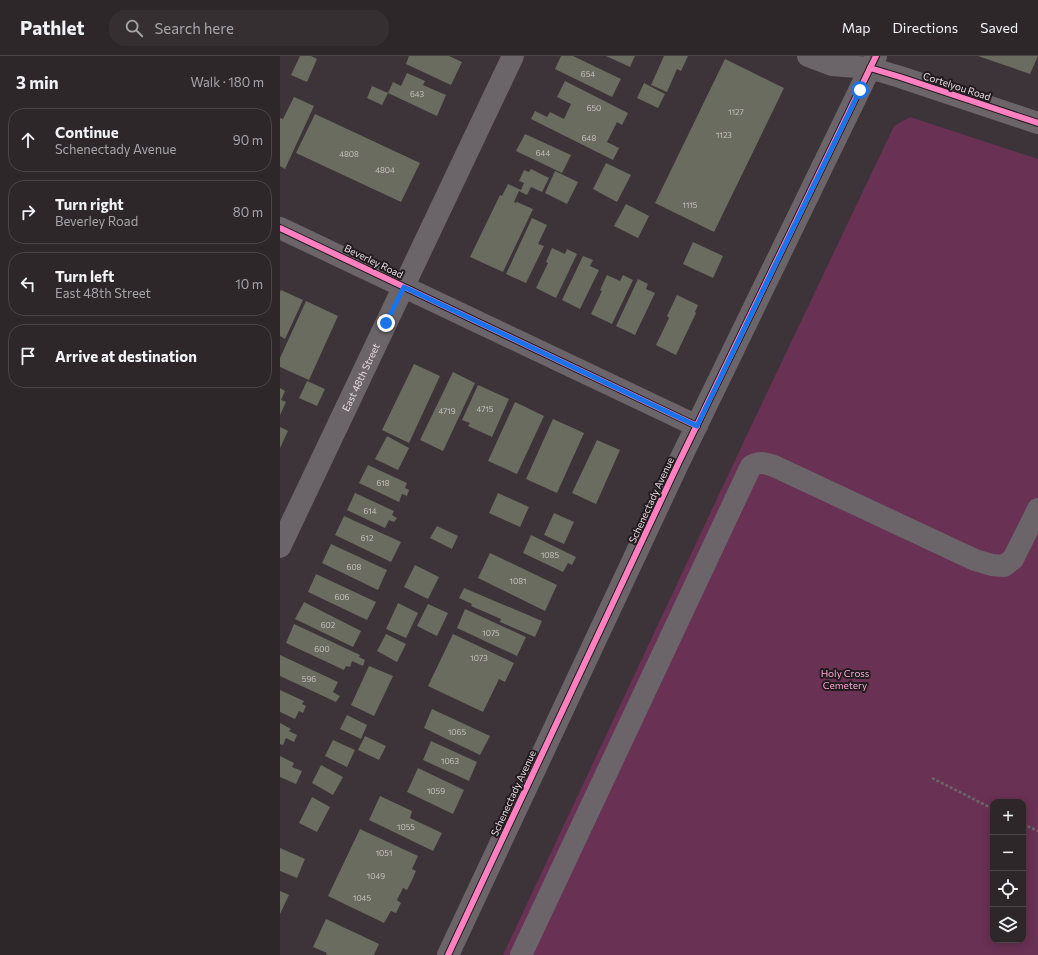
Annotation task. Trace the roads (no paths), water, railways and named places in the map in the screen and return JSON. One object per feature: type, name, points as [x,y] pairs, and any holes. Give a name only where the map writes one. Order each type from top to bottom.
[{"type":"street","name":"East 48th Street","points":[[280,547],[513,56]]},
{"type":"street","name":"Cortelyou Road","points":[[808,56],[832,65],[873,62],[900,77],[1038,123]]},
{"type":"street","name":"Schenectady Avenue","points":[[448,955],[697,426],[873,62]]},
{"type":"street","name":"Beverley Road","points":[[280,228],[697,426]]},
{"type":"street","points":[[521,955],[751,466],[757,463],[765,463],[774,466],[975,560],[992,566],[1004,566],[1013,559],[1038,509]]},
{"type":"park label","name":"Holy Cross Cemetery","points":[[845,678]]}]
